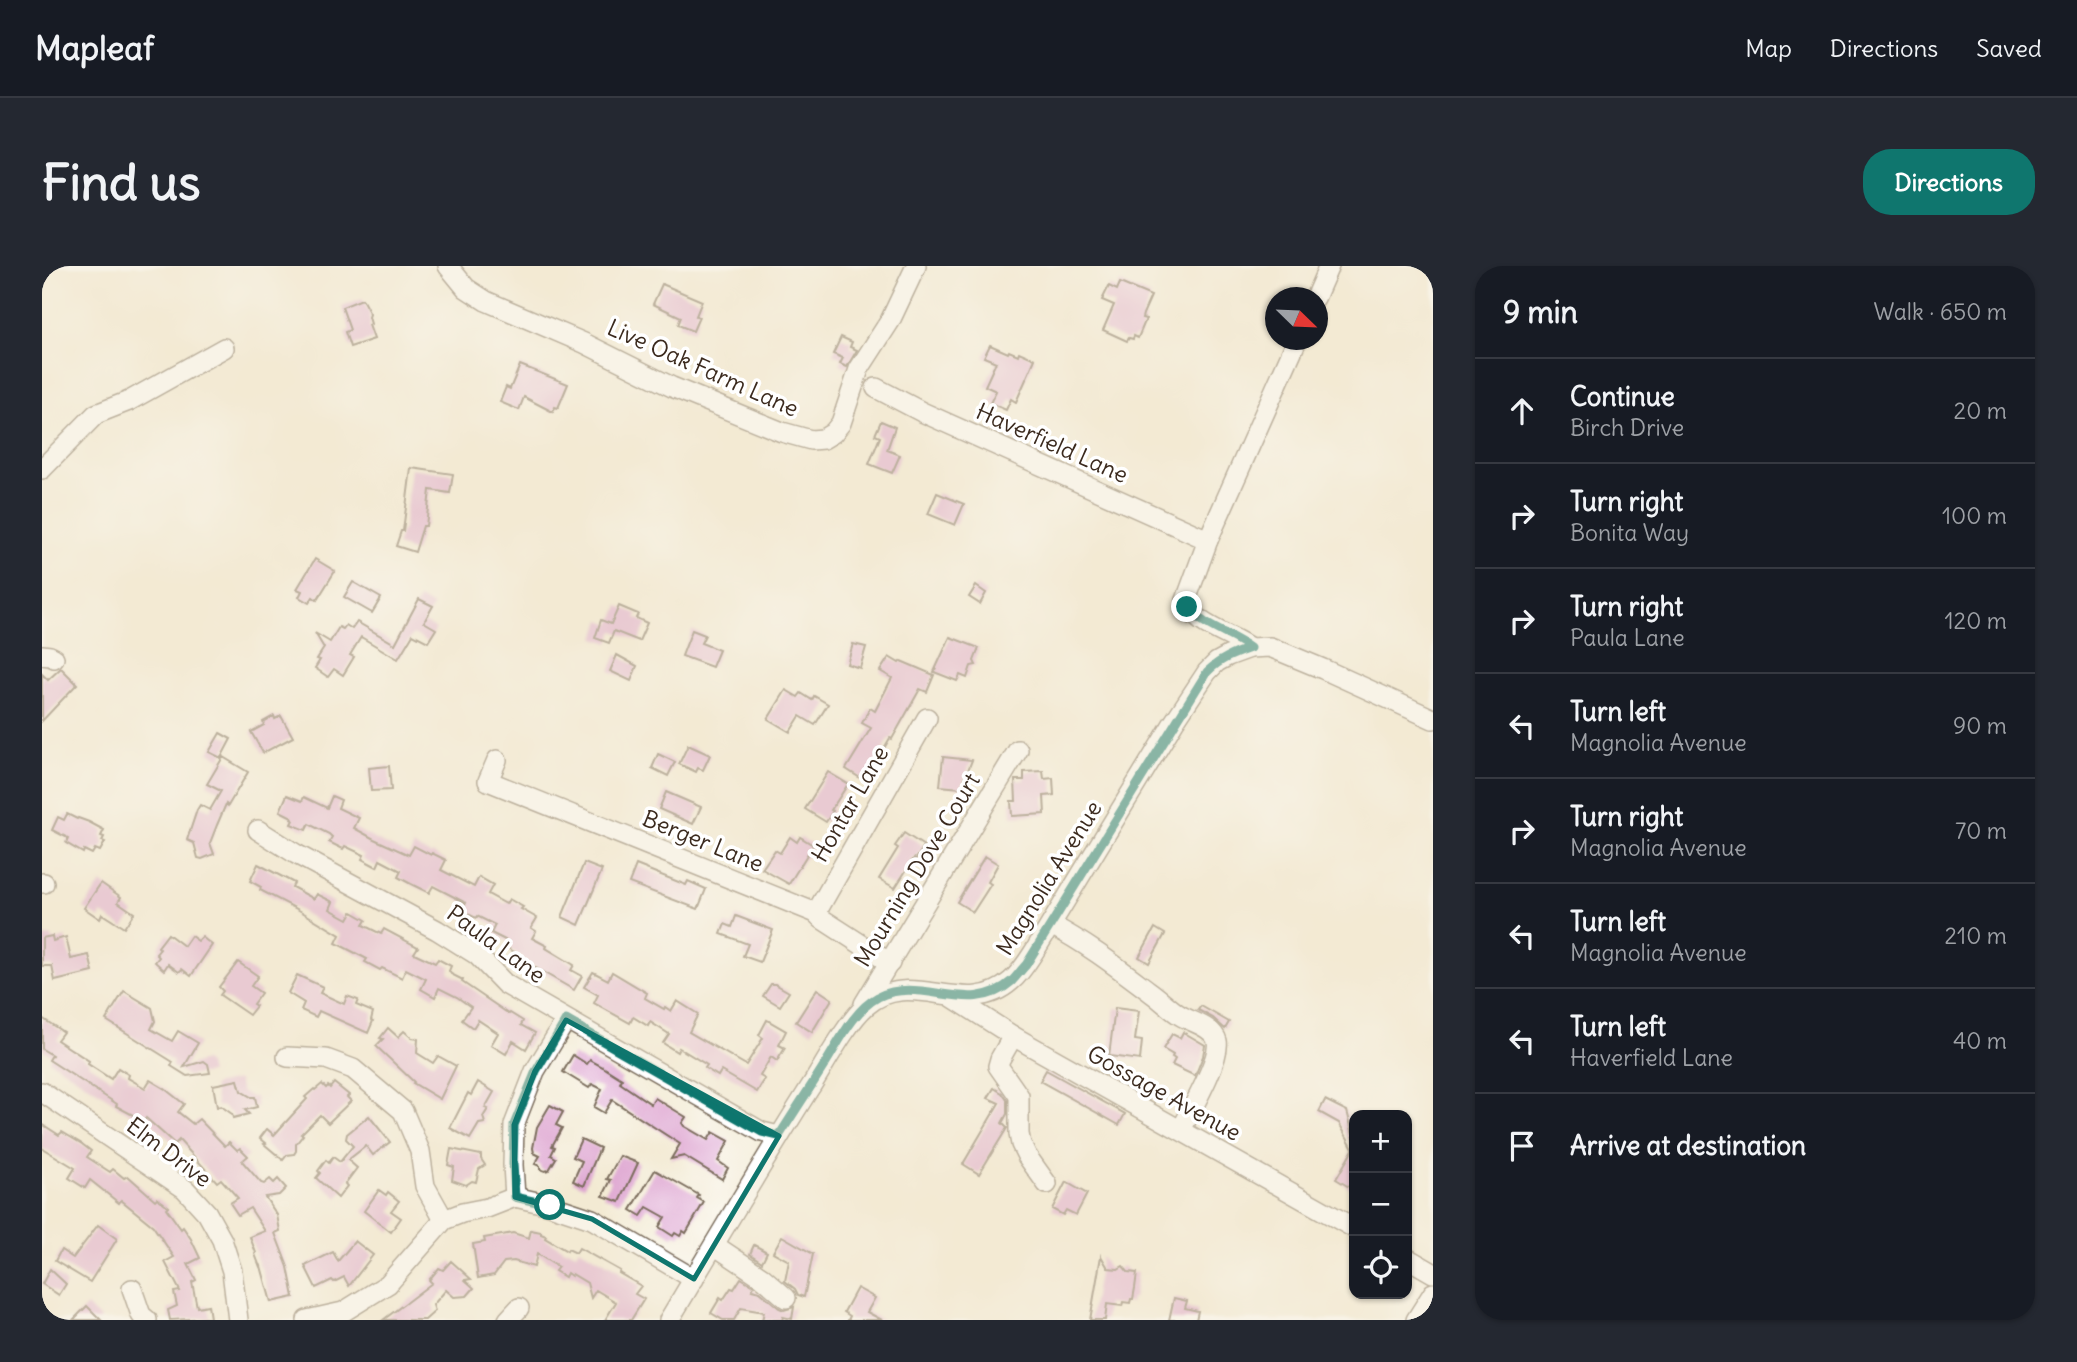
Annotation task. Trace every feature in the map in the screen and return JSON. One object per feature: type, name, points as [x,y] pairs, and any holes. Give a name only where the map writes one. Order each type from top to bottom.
[{"type":"street","name":"Live Oak Farm Lane","points":[[448,266],[466,288],[486,301],[584,343],[672,387],[782,432],[811,440],[823,439],[833,433],[841,423],[859,369],[890,321],[916,266]]},
{"type":"street","points":[[1318,287],[1323,269]]},
{"type":"street","points":[[42,468],[96,414],[129,401],[224,348]]},
{"type":"street","points":[[1293,350],[1209,540],[1186,600],[1187,607],[1204,622],[1250,648],[1270,647],[1433,719]]},
{"type":"street","name":"Haverfield Lane","points":[[876,388],[922,412],[1209,540]]},
{"type":"street","name":"Magnolia Avenue","points":[[669,1320],[779,1136],[858,1014],[877,998],[893,992],[911,989],[951,997],[979,997],[995,992],[1012,981],[1026,965],[1207,672],[1217,662],[1250,648]]},
{"type":"street","name":"Hontar Lane","points":[[816,913],[927,718]]},
{"type":"street","name":"Mourning Dove Court","points":[[858,1014],[1018,750]]},
{"type":"street","name":"Berger Lane","points":[[498,760],[488,781],[816,913],[890,963]]},
{"type":"street","name":"Paula Lane","points":[[258,830],[296,854],[438,930],[477,955],[505,984],[566,1020],[762,1132],[779,1136]]},
{"type":"street","points":[[1051,925],[1095,951],[1178,1014],[1211,1031],[1217,1040],[1213,1064],[1181,1130]]},
{"type":"street","name":"Gossage Avenue","points":[[951,997],[1013,1036],[1349,1225]]},
{"type":"street","points":[[515,1197],[514,1125],[536,1071],[566,1020]]},
{"type":"street","points":[[1013,1036],[998,1066],[1019,1096],[1018,1134],[1021,1144],[1046,1184]]},
{"type":"street","points":[[287,1057],[326,1059],[353,1069],[403,1111],[421,1151],[425,1186],[444,1220]]},
{"type":"street","name":"Elm Drive","points":[[42,1092],[185,1189],[207,1213],[222,1240],[232,1270],[238,1320]]},
{"type":"street","points":[[307,1320],[342,1312],[388,1284],[444,1220],[515,1197],[592,1219],[694,1279]]},
{"type":"street","points":[[714,1245],[762,1277],[786,1298]]},
{"type":"street","points":[[1412,1261],[1433,1273]]},
{"type":"street","points":[[132,1289],[141,1315],[147,1320]]},
{"type":"street","points":[[1416,1320],[1433,1293]]},
{"type":"highlighted area","points":[[566,1020],[779,1136],[694,1279],[592,1219],[515,1197],[514,1125],[535,1071]]},
{"type":"building","points":[[1120,283],[1151,296],[1143,314],[1142,318],[1146,319],[1138,338],[1134,336],[1127,341],[1103,330],[1114,305],[1102,300],[1109,286],[1117,290]]},
{"type":"building","points":[[662,284],[702,301],[693,331],[678,325],[681,317],[653,304]]},
{"type":"building","points":[[362,299],[370,314],[369,325],[374,339],[350,347],[345,332],[350,330],[342,307]]},
{"type":"building","points":[[841,337],[852,342],[850,347],[857,350],[847,367],[840,364],[843,358],[833,354]]},
{"type":"building","points":[[990,345],[1008,353],[1009,351],[1018,355],[1019,352],[1035,359],[1016,402],[1011,399],[1006,410],[990,403],[996,391],[985,386],[996,362],[984,357]]},
{"type":"building","points":[[520,365],[568,384],[558,408],[555,407],[553,412],[524,397],[519,410],[500,402],[506,387],[510,389]]},
{"type":"building","points":[[881,421],[895,427],[887,450],[900,455],[892,473],[869,464],[880,437],[875,435]]},
{"type":"building","points":[[411,468],[453,474],[450,493],[430,490],[426,526],[423,526],[415,552],[396,546],[403,531]]},
{"type":"building","points":[[937,493],[964,504],[955,525],[928,514]]},
{"type":"building","points":[[315,559],[335,571],[317,600],[313,597],[309,603],[299,597],[302,591],[297,589]]},
{"type":"building","points":[[353,582],[381,598],[372,613],[344,597]]},
{"type":"building","points":[[976,586],[986,593],[980,604],[969,597]]},
{"type":"building","points":[[419,599],[433,606],[424,622],[436,629],[428,642],[413,634],[398,659],[361,637],[350,655],[354,657],[343,675],[334,669],[328,677],[315,668],[324,648],[315,633],[330,642],[339,627],[343,629],[346,625],[352,629],[357,622],[395,644]]},
{"type":"building","points":[[619,606],[638,614],[636,618],[647,623],[639,641],[614,631],[609,643],[595,638],[601,620],[611,624]]},
{"type":"building","points":[[692,630],[705,635],[701,643],[719,650],[712,667],[682,656]]},
{"type":"building","points":[[950,637],[979,648],[974,661],[976,665],[971,666],[967,678],[960,675],[957,681],[934,672]]},
{"type":"building","points":[[853,644],[866,647],[860,668],[847,664]]},
{"type":"building","points":[[617,655],[637,666],[631,681],[610,671]]},
{"type":"building","points":[[889,657],[934,675],[927,692],[920,689],[865,781],[846,769],[871,728],[862,723],[870,708],[875,711],[892,678],[880,671]]},
{"type":"building","points":[[61,668],[77,684],[42,721],[42,674],[48,680]]},
{"type":"building","points":[[786,690],[798,697],[801,693],[812,700],[814,696],[828,704],[815,725],[800,716],[790,732],[768,719]]},
{"type":"building","points":[[274,716],[275,719],[281,716],[293,737],[263,753],[251,732]]},
{"type":"building","points":[[220,733],[231,739],[221,758],[209,752]]},
{"type":"building","points":[[688,745],[710,755],[703,770],[698,768],[696,772],[679,764]]},
{"type":"building","points":[[658,754],[675,762],[668,776],[652,768]]},
{"type":"building","points":[[223,757],[248,772],[228,806],[226,804],[217,825],[210,843],[214,854],[202,859],[198,858],[194,843],[187,840],[200,805],[210,810],[221,791],[207,784]]},
{"type":"building","points":[[943,757],[972,760],[961,788],[940,786]]},
{"type":"building","points":[[389,766],[391,790],[371,791],[369,768]]},
{"type":"building","points":[[1043,771],[1044,779],[1053,778],[1054,795],[1044,796],[1045,814],[1012,816],[1011,801],[1016,801],[1015,780],[1024,780],[1024,772]]},
{"type":"building","points":[[828,772],[848,784],[826,822],[805,809]]},
{"type":"building","points":[[666,792],[701,807],[693,824],[659,809]]},
{"type":"building","points":[[287,795],[302,801],[304,797],[327,808],[332,796],[341,800],[338,808],[359,818],[354,828],[409,855],[414,846],[431,855],[432,853],[446,860],[441,870],[474,887],[479,877],[493,885],[488,894],[506,904],[509,899],[537,918],[531,928],[536,931],[532,938],[574,965],[571,970],[582,976],[574,990],[522,960],[524,958],[506,947],[509,942],[491,933],[495,925],[462,911],[466,903],[433,886],[429,893],[411,884],[398,877],[401,871],[380,860],[377,867],[362,859],[364,855],[329,842],[332,837],[329,834],[309,824],[306,830],[291,824],[292,817],[280,811]]},
{"type":"building","points":[[67,814],[104,830],[101,836],[105,842],[100,851],[95,849],[92,854],[84,850],[83,853],[66,843],[68,838],[52,830],[58,817],[64,820]]},
{"type":"building","points":[[904,833],[924,846],[895,888],[879,879]]},
{"type":"building","points":[[790,837],[797,842],[800,837],[813,845],[789,884],[762,869],[775,850],[780,853]]},
{"type":"building","points":[[985,856],[998,864],[988,882],[991,884],[973,912],[957,902]]},
{"type":"building","points":[[584,863],[602,870],[579,925],[562,917]]},
{"type":"building","points":[[258,864],[294,883],[292,887],[314,899],[317,894],[333,902],[330,909],[348,919],[352,912],[366,920],[363,925],[381,934],[384,929],[418,947],[414,953],[435,963],[438,959],[451,966],[451,974],[523,1021],[521,1025],[535,1033],[526,1049],[513,1041],[506,1054],[491,1045],[498,1033],[478,1020],[473,1028],[462,1020],[471,1007],[457,997],[439,988],[435,997],[421,989],[426,979],[406,969],[402,978],[382,968],[380,970],[365,962],[367,959],[336,943],[340,935],[260,890],[261,887],[250,881]]},
{"type":"building","points":[[636,865],[686,885],[688,881],[706,889],[698,909],[629,883]]},
{"type":"building","points":[[101,883],[121,897],[118,902],[134,913],[124,928],[102,914],[100,919],[84,908]]},
{"type":"building","points":[[736,916],[773,930],[760,962],[743,956],[748,944],[721,934],[725,924],[732,927]]},
{"type":"building","points":[[1155,928],[1165,934],[1149,963],[1139,957]]},
{"type":"building","points":[[168,934],[184,946],[191,936],[198,941],[202,937],[212,945],[191,976],[168,964],[164,970],[155,962],[159,957],[156,954],[160,949],[158,947]]},
{"type":"building","points":[[52,936],[53,941],[66,937],[71,959],[89,955],[93,972],[55,981],[52,966],[42,966],[42,938]]},
{"type":"building","points":[[238,962],[258,976],[251,986],[261,993],[249,1015],[220,995],[223,991],[219,987]]},
{"type":"building","points":[[593,972],[608,980],[612,972],[647,993],[645,998],[664,1009],[665,1007],[671,1011],[677,1001],[698,1014],[689,1032],[746,1065],[763,1038],[759,1035],[767,1020],[786,1031],[779,1045],[785,1048],[777,1061],[771,1057],[760,1076],[765,1079],[757,1092],[721,1071],[718,1076],[705,1068],[707,1065],[679,1048],[677,1052],[663,1043],[669,1034],[650,1022],[648,1026],[633,1017],[630,1023],[594,1003],[598,995],[584,987]]},
{"type":"building","points":[[297,975],[323,987],[320,993],[344,1004],[347,996],[358,1000],[356,1005],[373,1012],[368,1033],[319,1011],[316,1017],[301,1010],[304,1003],[288,993]]},
{"type":"building","points":[[771,984],[789,992],[780,1006],[763,996]]},
{"type":"building","points":[[817,989],[832,999],[812,1032],[796,1022]]},
{"type":"building","points":[[124,991],[152,1008],[155,1021],[151,1029],[172,1041],[178,1031],[198,1043],[184,1067],[204,1061],[208,1064],[210,1073],[187,1076],[171,1066],[173,1062],[106,1020]]},
{"type":"building","points":[[1201,1006],[1229,1022],[1225,1029],[1198,1010]]},
{"type":"building","points":[[1115,1008],[1139,1011],[1135,1040],[1142,1041],[1140,1060],[1109,1056]]},
{"type":"building","points":[[42,1018],[63,1032],[57,1040],[111,1079],[118,1068],[145,1088],[150,1080],[165,1089],[184,1104],[178,1112],[193,1124],[199,1119],[225,1146],[229,1142],[237,1150],[240,1148],[248,1156],[242,1161],[261,1183],[264,1184],[270,1179],[274,1183],[278,1179],[286,1188],[279,1195],[265,1197],[277,1215],[280,1231],[275,1233],[288,1267],[294,1297],[271,1302],[250,1237],[265,1231],[250,1208],[238,1215],[230,1203],[238,1198],[221,1179],[217,1182],[179,1140],[175,1144],[146,1118],[144,1121],[116,1106],[117,1104],[49,1060],[52,1055],[42,1049]]},
{"type":"building","points":[[388,1028],[398,1037],[404,1031],[412,1038],[418,1039],[417,1053],[433,1063],[438,1056],[456,1066],[440,1099],[413,1083],[376,1046]]},
{"type":"building","points":[[1183,1032],[1205,1045],[1195,1076],[1172,1065],[1175,1059],[1173,1055],[1163,1049],[1172,1034],[1180,1038]]},
{"type":"building","points":[[573,1055],[587,1064],[590,1060],[603,1067],[622,1079],[620,1083],[651,1104],[655,1098],[686,1117],[682,1123],[684,1126],[708,1140],[713,1132],[729,1141],[718,1161],[728,1168],[722,1179],[684,1156],[671,1159],[680,1144],[612,1100],[604,1113],[594,1107],[602,1089],[592,1084],[589,1088],[563,1072]]},
{"type":"building","points":[[1046,1070],[1125,1114],[1119,1125],[1040,1081]]},
{"type":"building","points":[[238,1080],[241,1091],[255,1097],[257,1107],[245,1110],[249,1114],[233,1118],[232,1114],[221,1106],[217,1107],[213,1085]]},
{"type":"building","points":[[478,1082],[494,1092],[485,1108],[488,1109],[483,1117],[485,1123],[479,1124],[470,1139],[450,1128],[468,1093],[471,1095]]},
{"type":"building","points":[[334,1083],[349,1095],[347,1097],[351,1101],[328,1123],[320,1115],[301,1134],[303,1135],[296,1144],[294,1154],[287,1155],[283,1160],[264,1144],[266,1143],[260,1138],[267,1129],[274,1135],[314,1089],[322,1084],[330,1088]]},
{"type":"building","points":[[994,1088],[1007,1100],[1007,1114],[1002,1123],[1007,1128],[979,1174],[963,1164],[999,1103],[988,1098]]},
{"type":"building","points":[[1325,1100],[1347,1111],[1349,1141],[1339,1123],[1319,1112]]},
{"type":"building","points":[[550,1105],[563,1112],[556,1125],[562,1128],[552,1146],[555,1147],[551,1155],[556,1158],[549,1170],[545,1171],[535,1164],[540,1156],[534,1153],[533,1148],[537,1127]]},
{"type":"building","points":[[369,1116],[390,1142],[373,1155],[366,1146],[348,1160],[357,1168],[338,1198],[316,1178],[320,1173],[318,1171],[326,1160],[329,1163],[333,1157],[340,1162],[353,1146],[346,1139],[347,1134]]},
{"type":"building","points":[[42,1124],[59,1135],[62,1132],[82,1144],[91,1151],[87,1157],[110,1172],[113,1169],[124,1178],[128,1176],[155,1200],[157,1198],[168,1206],[166,1208],[181,1229],[183,1227],[200,1258],[188,1264],[196,1280],[192,1282],[197,1307],[208,1305],[210,1318],[170,1320],[168,1310],[177,1306],[174,1292],[180,1291],[165,1262],[174,1257],[153,1226],[121,1200],[119,1203],[90,1180],[85,1188],[69,1178],[75,1168],[42,1148]]},
{"type":"building","points":[[581,1139],[600,1148],[584,1186],[573,1181],[582,1161],[573,1157]]},
{"type":"building","points":[[451,1149],[481,1155],[485,1165],[479,1169],[476,1182],[472,1181],[466,1185],[452,1180],[454,1167],[448,1165]]},
{"type":"building","points":[[620,1156],[638,1163],[620,1202],[603,1196],[611,1180],[607,1179]]},
{"type":"building","points":[[1349,1157],[1349,1187],[1336,1179]]},
{"type":"building","points":[[655,1170],[699,1195],[697,1198],[704,1202],[686,1233],[683,1231],[680,1236],[675,1233],[673,1236],[659,1227],[665,1217],[647,1207],[641,1216],[631,1210]]},
{"type":"building","points":[[1066,1182],[1087,1194],[1076,1215],[1066,1210],[1063,1215],[1052,1209]]},
{"type":"building","points":[[379,1190],[386,1195],[388,1192],[399,1201],[391,1211],[401,1218],[391,1232],[364,1211]]},
{"type":"building","points":[[98,1225],[117,1239],[90,1282],[55,1261],[61,1250],[73,1258]]},
{"type":"building","points":[[531,1230],[541,1232],[545,1238],[567,1251],[568,1249],[576,1253],[579,1248],[641,1286],[635,1294],[644,1299],[631,1320],[605,1320],[616,1302],[596,1290],[591,1298],[587,1283],[572,1274],[571,1276],[567,1273],[565,1277],[555,1271],[558,1267],[537,1254],[534,1267],[514,1261],[504,1262],[494,1275],[478,1278],[473,1244],[485,1242],[484,1238],[513,1233],[529,1238]]},
{"type":"building","points":[[782,1236],[813,1254],[804,1297],[798,1295],[785,1281],[789,1261],[773,1252]]},
{"type":"building","points":[[355,1241],[373,1255],[349,1286],[344,1277],[316,1288],[305,1266],[333,1252],[338,1261]]},
{"type":"building","points":[[754,1245],[767,1252],[762,1262],[750,1254]]},
{"type":"building","points":[[1101,1256],[1108,1268],[1118,1269],[1123,1266],[1128,1272],[1137,1273],[1135,1288],[1130,1303],[1123,1302],[1122,1306],[1107,1304],[1105,1320],[1090,1320]]},
{"type":"building","points":[[451,1261],[471,1279],[465,1280],[474,1288],[467,1296],[454,1297],[446,1290],[433,1305],[435,1311],[425,1320],[383,1320],[432,1283],[429,1280],[439,1268],[443,1270]]},
{"type":"building","points":[[50,1269],[66,1284],[59,1295],[42,1284]]},
{"type":"building","points":[[741,1278],[754,1286],[752,1290],[760,1292],[779,1308],[784,1310],[794,1307],[792,1319],[783,1317],[782,1320],[762,1320],[764,1312],[741,1308],[734,1320],[723,1320],[711,1313],[720,1298],[723,1300]]},
{"type":"building","points":[[857,1288],[875,1298],[867,1312],[882,1320],[848,1320],[850,1316],[844,1312]]},
{"type":"building","points":[[1174,1298],[1187,1301],[1185,1308],[1198,1311],[1196,1320],[1169,1320]]},
{"type":"building","points":[[87,1306],[101,1320],[73,1320]]},
{"type":"route","points":[[550,1205],[515,1197],[514,1125],[536,1071],[566,1020],[762,1132],[779,1136],[858,1014],[877,998],[911,989],[951,997],[979,997],[995,992],[1012,981],[1026,965],[1207,672],[1217,662],[1250,648],[1204,622],[1187,607]]}]
